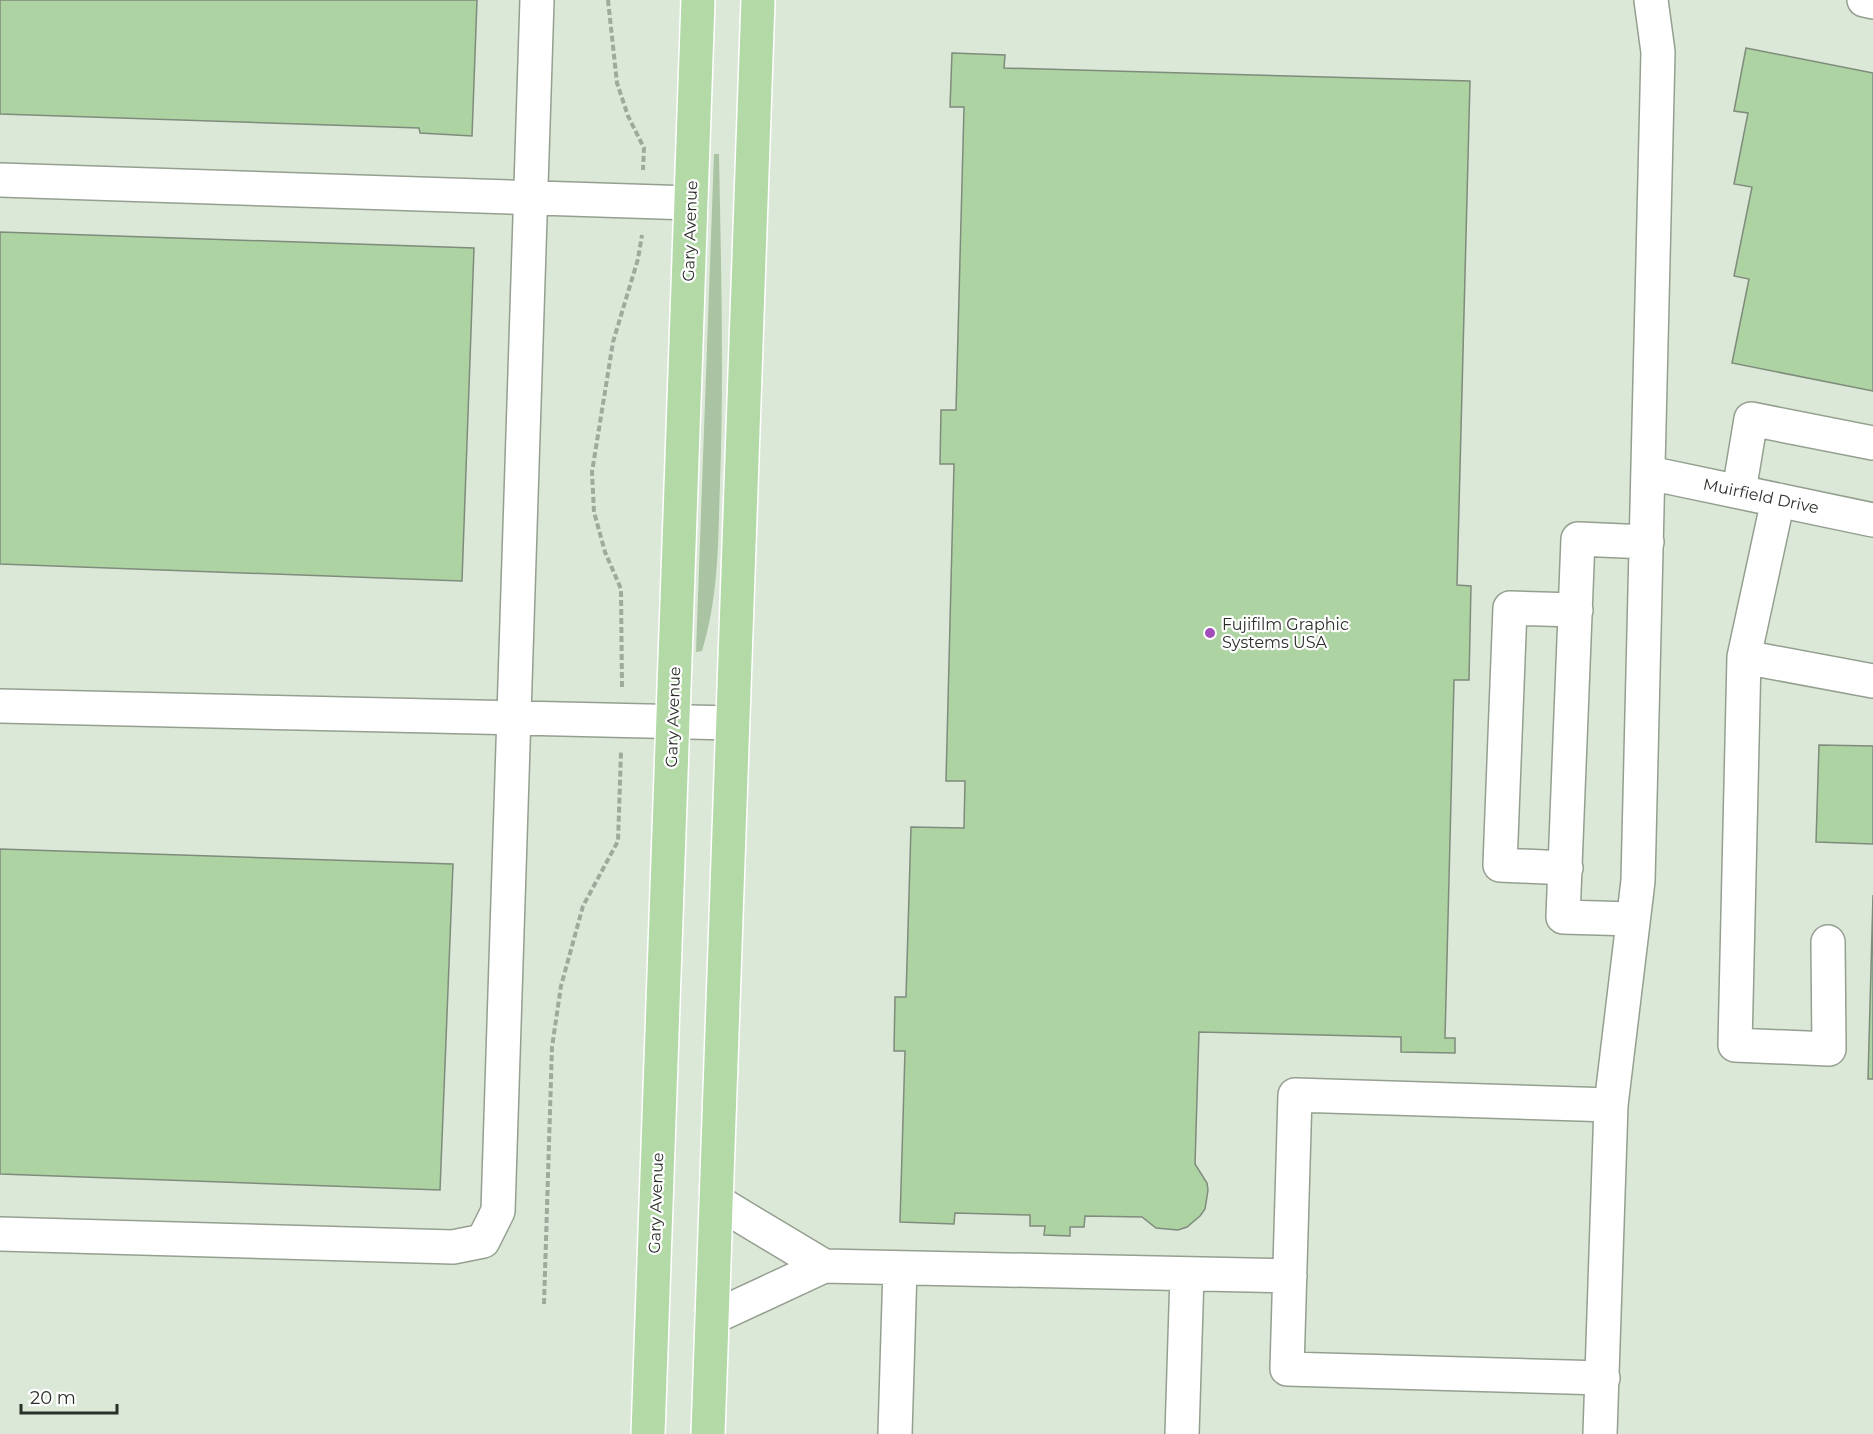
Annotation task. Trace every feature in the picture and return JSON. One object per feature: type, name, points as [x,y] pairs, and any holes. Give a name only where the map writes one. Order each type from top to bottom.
[{"type":"main road","name":"Gary Avenue","points":[[648,1434],[698,0]]},
{"type":"main road","points":[[708,1434],[758,0]]},
{"type":"street","points":[[0,1234],[453,1247],[483,1241],[498,1211],[512,719],[537,0]]},
{"type":"street","points":[[1600,1434],[1611,1105],[1638,881],[1658,52],[1651,0]]},
{"type":"street","points":[[1864,0],[1873,2]]},
{"type":"street","points":[[0,180],[529,195],[691,202]]},
{"type":"street","points":[[1739,491],[1751,419],[1873,443]]},
{"type":"street","name":"Muirfield Drive","points":[[1649,473],[1873,520]]},
{"type":"street","points":[[1778,500],[1744,657],[1735,1045],[1829,1049],[1828,942]]},
{"type":"street","points":[[1633,919],[1563,917],[1578,539],[1647,542]]},
{"type":"street","points":[[1566,868],[1500,865],[1510,608],[1576,610]]},
{"type":"street","points":[[1744,657],[1873,681]]},
{"type":"street","points":[[0,706],[732,723]]},
{"type":"street","points":[[1603,1378],[1287,1369],[1295,1095],[1611,1105]]},
{"type":"street","points":[[716,1202],[824,1266]]},
{"type":"street","points":[[712,1318],[824,1266],[1290,1276]]},
{"type":"street","points":[[895,1434],[900,1268]]},
{"type":"street","points":[[1182,1434],[1186,1275]]},
{"type":"path","points":[[608,0],[617,82],[628,116],[644,148],[644,159]]},
{"type":"path","points":[[623,657],[621,589],[605,552],[594,512],[592,472],[614,342],[638,259],[642,234]]},
{"type":"path","points":[[544,1304],[552,1047],[558,1006],[583,906],[618,841],[620,783]]},
{"type":"green space","points":[[714,154],[719,154],[721,277],[722,401],[719,526],[712,610],[702,651],[696,652]]},
{"type":"building","points":[[0,0],[477,0],[472,136],[420,133],[419,128],[0,114]]},
{"type":"building","points":[[1746,48],[1873,73],[1873,391],[1732,363],[1749,279],[1734,276],[1752,187],[1734,184],[1748,113],[1734,111]]},
{"type":"building","name":"Fujifilm Graphic Systems USA","points":[[952,53],[1005,55],[1004,68],[1470,81],[1457,585],[1471,586],[1469,680],[1454,680],[1445,1038],[1455,1038],[1455,1053],[1401,1052],[1401,1037],[1199,1032],[1195,1164],[1207,1183],[1208,1190],[1205,1209],[1200,1216],[1187,1227],[1178,1230],[1156,1228],[1142,1217],[1085,1216],[1084,1227],[1070,1227],[1070,1236],[1044,1235],[1045,1226],[1030,1226],[1030,1215],[955,1213],[954,1224],[900,1222],[905,1051],[894,1051],[895,997],[906,997],[911,827],[964,828],[965,781],[946,781],[954,464],[940,464],[941,410],[956,410],[964,107],[950,107]]},
{"type":"building","points":[[0,232],[474,248],[462,581],[0,564]]},
{"type":"building","points":[[1819,745],[1873,746],[1873,844],[1816,842]]},
{"type":"building","points":[[0,849],[453,864],[440,1190],[0,1174]]},
{"type":"building","points":[[1873,895],[1873,1079],[1868,1079]]},
{"type":"place","name":"Fujifilm Graphic Systems USA","points":[[1210,633]]}]
